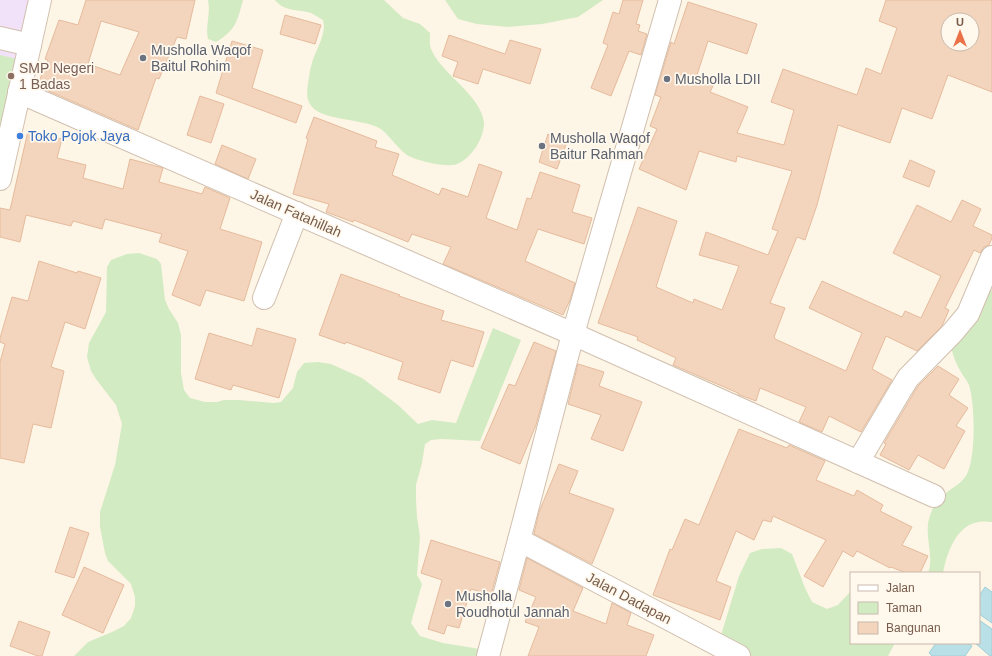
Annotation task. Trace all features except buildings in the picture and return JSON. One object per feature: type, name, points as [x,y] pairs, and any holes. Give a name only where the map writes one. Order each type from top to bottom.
[{"type":"street","points":[[0,179],[40,0]]},
{"type":"street","points":[[488,656],[573,334],[670,0]]},
{"type":"street","points":[[0,38],[30,45]]},
{"type":"street","name":"Jalan Fatahillah","points":[[19,92],[573,334],[934,496]]},
{"type":"street","points":[[264,298],[297,213]]},
{"type":"street","points":[[858,462],[908,378],[968,314],[992,257]]},
{"type":"street","name":"Jalan Dadapan","points":[[518,540],[739,656]]},
{"type":"shaded area","name":"SMP Negeri 1 Badas","points":[[0,0],[40,0],[0,179]]},
{"type":"green space","points":[[208,0],[243,0],[235,25],[223,38],[216,42],[208,39],[207,34],[209,10]]},
{"type":"green space","points":[[275,0],[384,0],[403,18],[420,24],[430,33],[430,47],[437,60],[470,95],[482,113],[484,123],[482,135],[476,147],[468,157],[457,164],[446,165],[425,162],[407,155],[386,133],[379,128],[362,122],[322,114],[315,110],[310,104],[307,96],[307,89],[311,65],[324,31],[323,20],[311,13],[283,7]]},
{"type":"green space","points":[[445,0],[603,0],[578,17],[542,24],[508,27],[477,24],[458,19]]},
{"type":"green space","points":[[0,55],[26,61],[0,179]]},
{"type":"green space","points":[[139,253],[157,259],[161,264],[165,300],[178,323],[181,335],[181,373],[184,390],[190,398],[205,402],[239,400],[274,403],[281,402],[293,388],[297,372],[304,363],[318,362],[331,364],[362,378],[398,405],[418,424],[432,420],[456,423],[493,328],[521,340],[480,441],[442,439],[431,440],[425,444],[416,485],[417,517],[420,537],[417,575],[422,584],[411,623],[420,636],[443,643],[480,649],[488,656],[74,656],[88,642],[124,626],[131,618],[135,606],[135,597],[131,584],[108,561],[100,527],[100,512],[115,465],[122,424],[116,405],[91,371],[87,357],[89,343],[106,312],[107,267],[111,260],[127,254]]},
{"type":"green space","points":[[992,290],[992,522],[979,522],[964,528],[950,549],[943,572],[928,572],[930,555],[928,523],[933,508],[940,498],[964,479],[970,466],[972,455],[974,430],[971,393],[968,383],[956,363],[951,346],[984,291]]},
{"type":"green space","points":[[781,548],[792,554],[812,602],[827,609],[838,605],[850,592],[850,644],[894,644],[888,656],[739,656],[718,645],[739,576],[750,553],[762,549]]},
{"type":"water","points":[[985,587],[992,592],[992,623],[980,615],[980,594]]},
{"type":"water","points":[[980,621],[992,629],[992,656],[990,656],[976,644],[980,644]]},
{"type":"water","points":[[935,644],[969,644],[972,646],[965,656],[932,656],[929,653]]},
{"type":"place","name":"Musholla Waqof Baitul Rohim","points":[[143,58]]},
{"type":"place","name":"SMP Negeri 1 Badas","points":[[11,76]]},
{"type":"place","name":"Musholla LDII","points":[[667,79]]},
{"type":"place","name":"Toko Pojok Jaya","points":[[20,136]]},
{"type":"place","name":"Musholla Waqof Baitur Rahman","points":[[542,146]]},
{"type":"place","name":"Musholla Roudhotul Jannah","points":[[448,604]]}]
